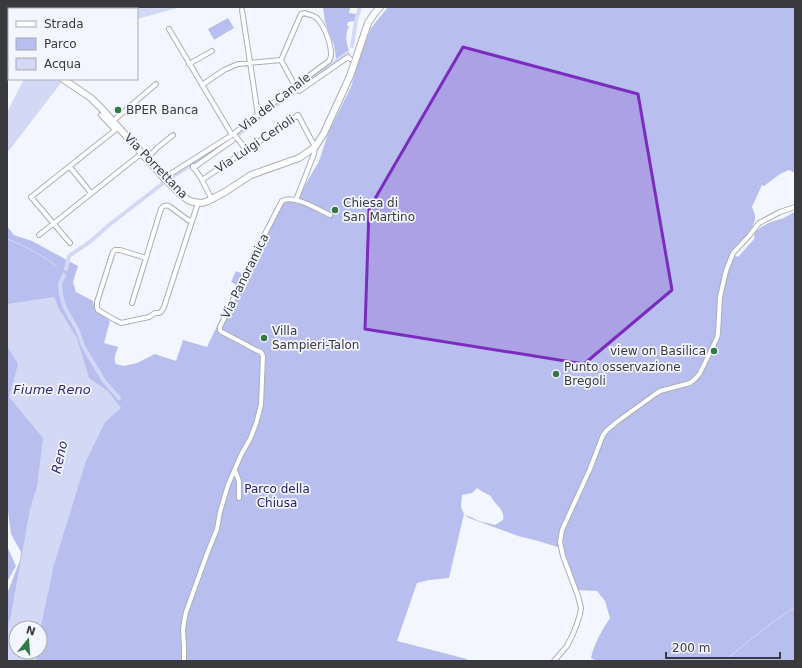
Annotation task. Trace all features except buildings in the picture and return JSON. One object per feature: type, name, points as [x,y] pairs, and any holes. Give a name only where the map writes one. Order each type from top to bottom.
[{"type":"main road","name":"Via Porrettana","points":[[65,80],[89,97],[113,121],[117,128],[164,178],[184,197],[190,202],[205,202],[212,200],[251,175],[299,158],[315,147],[324,133],[350,76],[368,23],[380,7]]},
{"type":"street","points":[[242,10],[258,115]]},
{"type":"street","name":"Via del Canale","points":[[164,178],[190,163],[233,134],[332,58],[330,47],[320,22],[307,14],[302,14],[281,60]]},
{"type":"street","points":[[170,29],[202,85],[233,134],[246,150]]},
{"type":"street","points":[[189,64],[212,51]]},
{"type":"street","points":[[202,85],[224,70],[238,64],[281,60],[294,86],[299,91],[348,57],[350,59]]},
{"type":"street","points":[[113,121],[156,84]]},
{"type":"street","points":[[70,243],[31,197],[117,128],[101,115]]},
{"type":"street","name":"Via Luigi Cerioli","points":[[202,180],[298,115],[315,147]]},
{"type":"street","points":[[147,159],[157,148],[173,135]]},
{"type":"street","points":[[193,168],[233,140]]},
{"type":"street","points":[[315,147],[312,160],[296,200],[330,215]]},
{"type":"street","points":[[39,235],[142,153]]},
{"type":"street","points":[[190,163],[202,180],[212,200]]},
{"type":"street","points":[[70,167],[91,193]]},
{"type":"street","name":"Via Panoramica","points":[[184,661],[184,622],[186,612],[217,529],[220,512],[228,485],[256,424],[262,405],[263,356],[261,352],[222,332],[220,328],[281,202],[284,199],[296,200]]},
{"type":"street","points":[[146,258],[120,250],[115,250],[113,252],[96,304],[98,310],[121,323],[149,317],[154,313],[161,312],[165,306],[198,203]]},
{"type":"street","points":[[132,303],[163,206],[167,205],[188,220],[192,221]]},
{"type":"street","points":[[554,661],[567,646],[578,624],[581,608],[563,556],[560,542],[562,530],[590,469],[603,435],[618,421],[654,395],[690,383],[695,379],[717,338],[720,297],[726,271],[733,253],[759,223],[780,212],[795,207]]},
{"type":"street","points":[[235,471],[239,481],[239,498]]},
{"type":"highlighted area","points":[[463,47],[638,94],[672,290],[584,364],[365,329],[369,209]]},
{"type":"green space","points":[[323,7],[349,7],[349,13],[356,14],[355,21],[348,22],[347,25],[349,27],[346,38],[349,50],[336,59],[334,45],[325,22]]},
{"type":"green space","name":"Parco della Chiusa","points":[[388,7],[795,7],[795,173],[789,170],[780,174],[764,186],[762,185],[752,207],[755,216],[754,224],[746,238],[732,254],[738,257],[754,239],[755,232],[761,227],[795,212],[795,661],[596,661],[591,658],[592,653],[604,627],[610,618],[605,601],[597,591],[576,590],[561,548],[518,536],[469,518],[464,514],[449,578],[417,583],[397,641],[467,659],[468,661],[7,661],[7,594],[20,560],[21,552],[11,534],[7,504],[7,226],[14,235],[32,241],[78,266],[73,282],[76,292],[93,301],[95,310],[110,321],[104,343],[118,347],[115,358],[116,364],[124,366],[137,363],[155,354],[176,361],[183,340],[207,347],[237,285],[231,282],[236,271],[243,274],[283,201],[296,201],[319,161],[329,131],[351,87],[360,55],[371,28]],"holes":[[[477,488],[489,495],[501,509],[503,520],[495,525],[479,521],[464,514],[461,507],[462,495],[472,493]]]},
{"type":"green space","points":[[228,18],[234,28],[214,40],[208,29]]},
{"type":"green space","points":[[7,546],[16,566],[7,582]]},
{"type":"water","points":[[181,7],[138,19],[138,8],[90,8]]},
{"type":"water","points":[[23,80],[63,80],[7,153],[7,112]]},
{"type":"water","name":"Fiume Reno","points":[[54,297],[59,309],[77,338],[89,378],[108,391],[121,408],[105,422],[86,461],[54,565],[42,620],[10,620],[30,509],[37,487],[43,438],[9,397],[18,364],[7,346],[7,304]]},
{"type":"water","name":"Fiume Reno","points":[[8,626],[8,660],[37,661],[7,661]]},
{"type":"waterway","points":[[352,46],[356,20],[360,7]]},
{"type":"waterway","points":[[300,87],[348,53]]},
{"type":"waterway","points":[[239,134],[293,92]]},
{"type":"waterway","points":[[194,163],[225,144]]},
{"type":"waterway","points":[[172,177],[189,166]]},
{"type":"waterway","points":[[66,269],[69,256],[91,241],[109,225],[162,184]]},
{"type":"waterway","points":[[7,239],[34,251],[48,259],[57,267]]},
{"type":"waterway","points":[[64,275],[60,284],[61,295],[65,308],[78,331],[83,346],[104,381],[119,398]]},
{"type":"waterway","points":[[724,661],[774,621],[795,607]]},
{"type":"place","name":"BPER Banca","points":[[118,110]]},
{"type":"place","name":"Chiesa di San Martino","points":[[335,210]]},
{"type":"place","name":"Villa Sampieri-Talon","points":[[264,338]]},
{"type":"place","name":"view on Basilica","points":[[714,351]]},
{"type":"place","name":"Punto osservazione Bregoli","points":[[556,374]]},
{"type":"water label","name":"Reno","points":[[59,457]]}]
